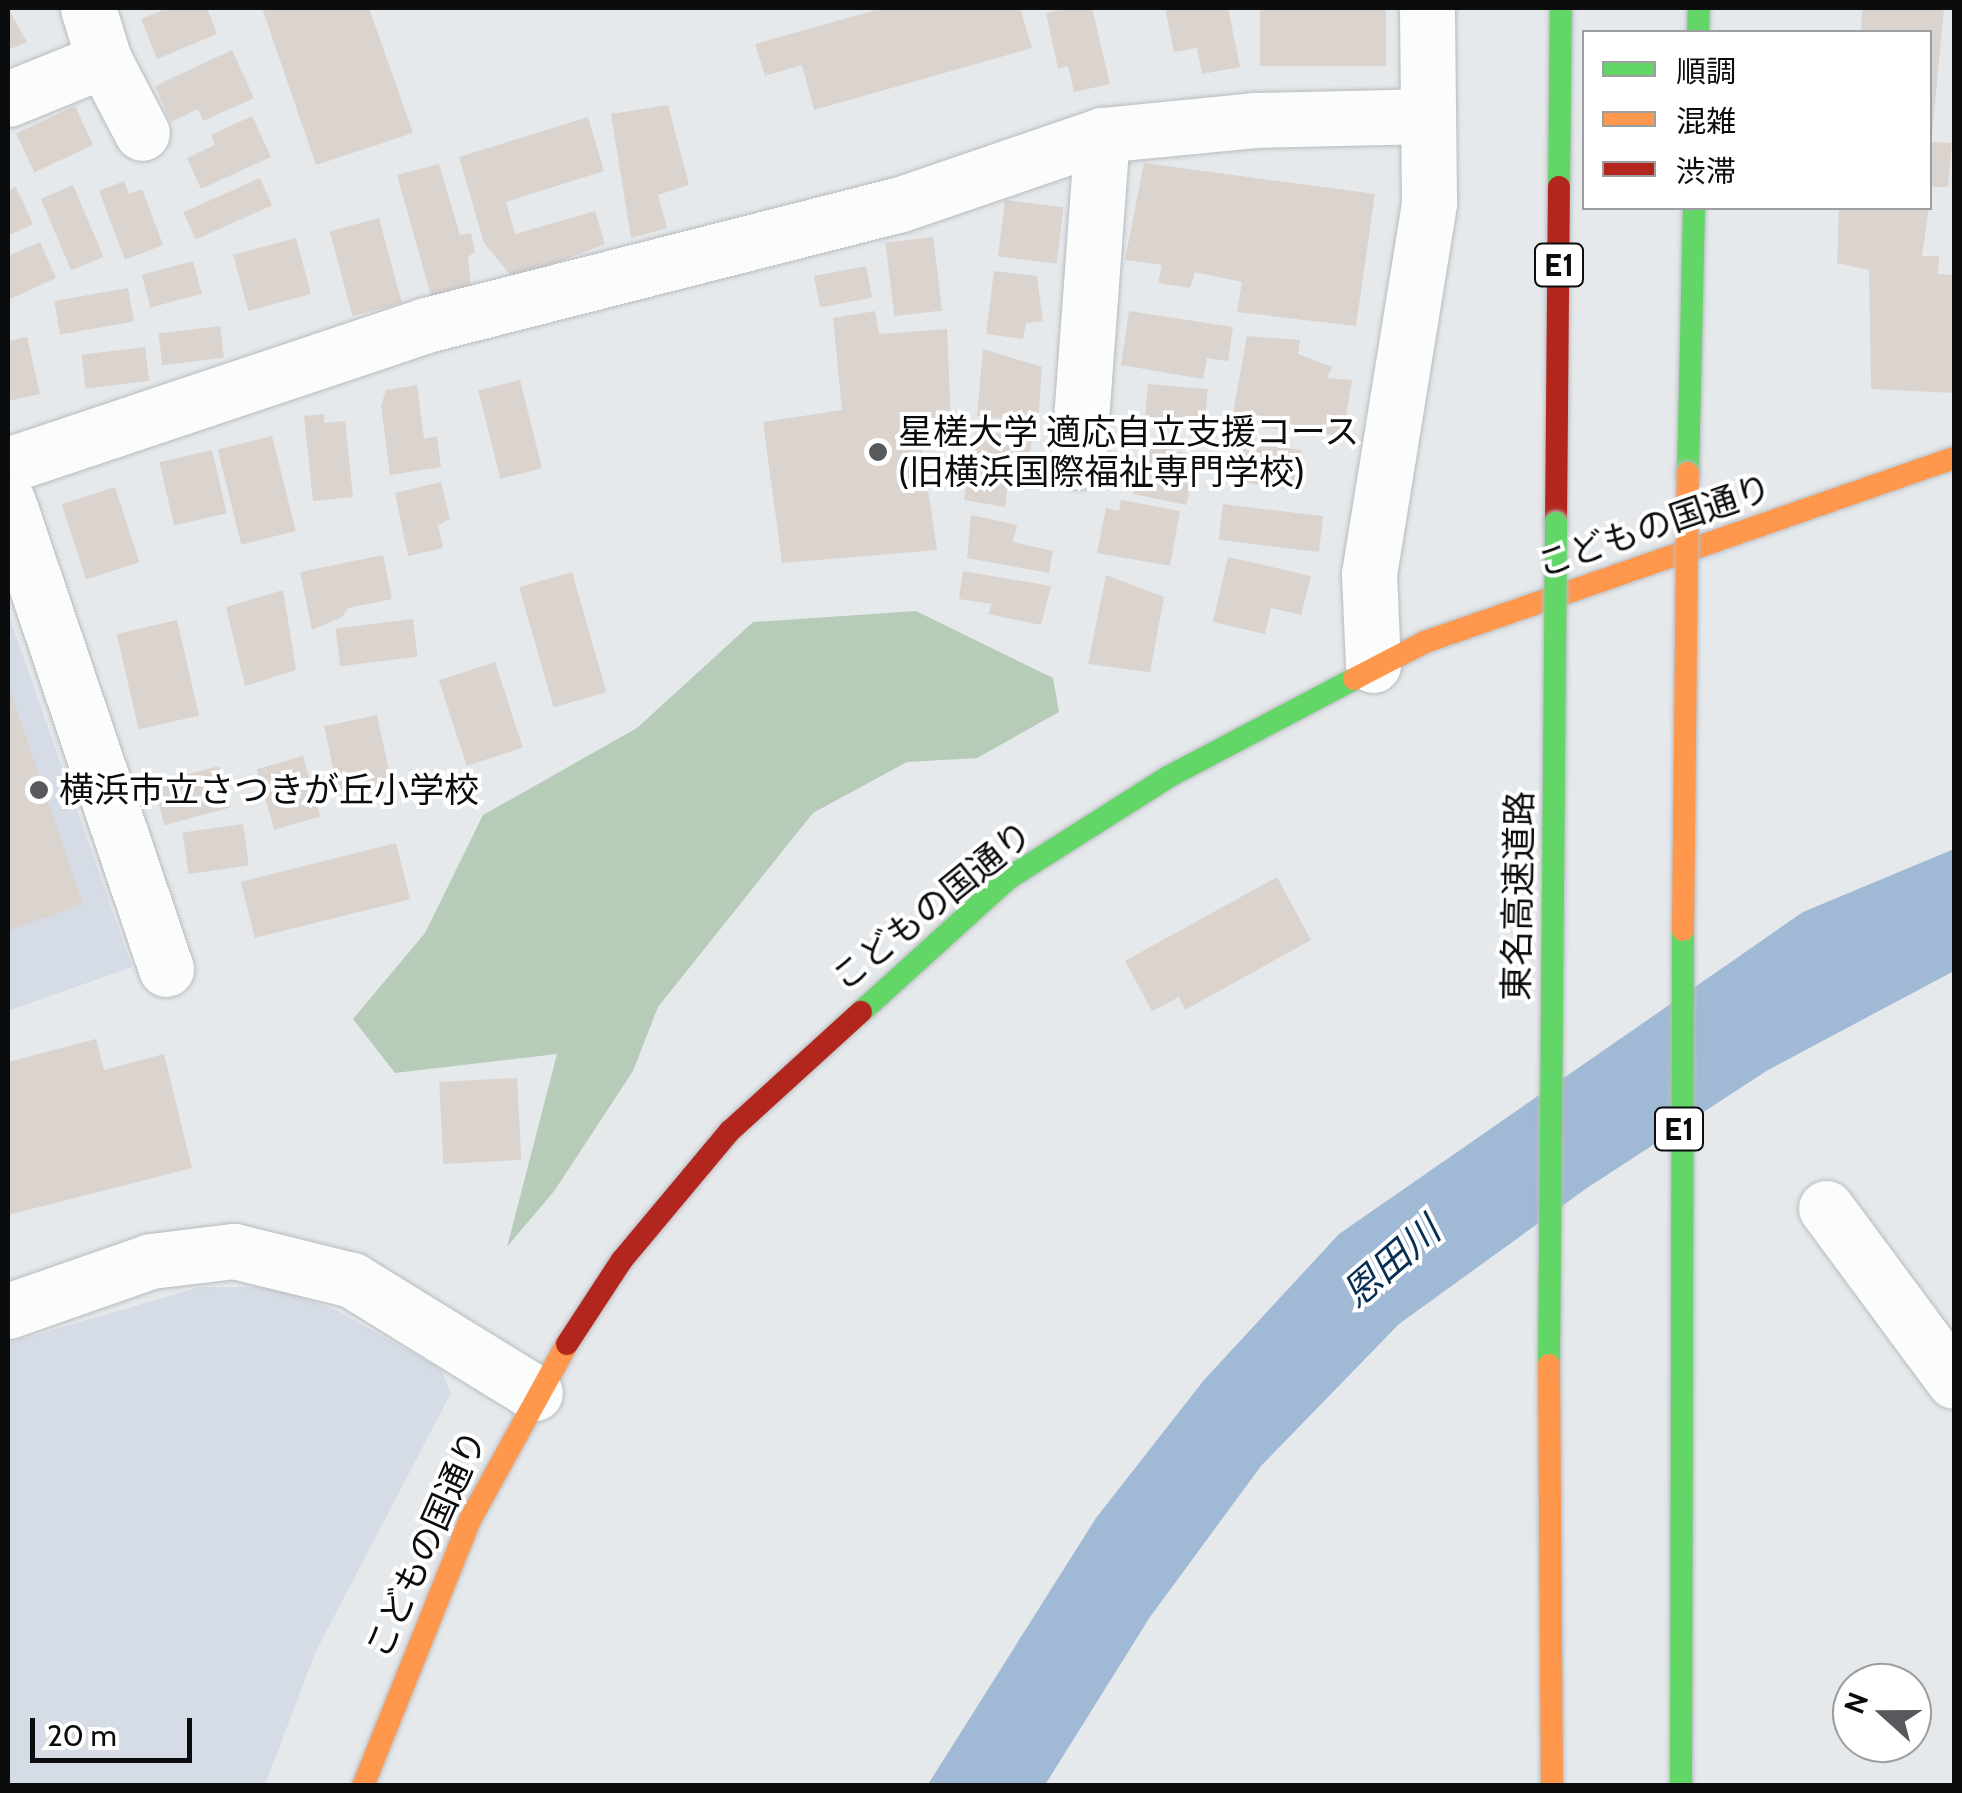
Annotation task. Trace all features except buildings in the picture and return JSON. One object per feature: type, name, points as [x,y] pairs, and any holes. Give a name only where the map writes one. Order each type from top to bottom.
[{"type":"main road","name":"東名高速道路","points":[[1552,1786],[1548,1477],[1562,8]]},
{"type":"main road","name":"E1","points":[[1681,1786],[1678,1315],[1694,210]]},
{"type":"main road","name":"こどもの国通り","points":[[363,1786],[471,1518],[535,1393],[622,1260],[706,1159],[872,997],[1009,878],[1168,777],[1373,664],[1954,458]]},
{"type":"street","points":[[88,8],[104,60],[142,132]]},
{"type":"street","points":[[1373,664],[1368,574],[1429,202],[1427,8]]},
{"type":"street","points":[[8,99],[104,60]]},
{"type":"street","points":[[8,465],[426,324],[898,205],[1102,134],[1254,120],[1427,116]]},
{"type":"street","points":[[1078,460],[1102,134]]},
{"type":"street","points":[[8,502],[166,968]]},
{"type":"street","points":[[1826,1208],[1954,1381]]},
{"type":"street","points":[[8,1311],[151,1261],[234,1251],[352,1280],[535,1393]]},
{"type":"shaded area","name":"横浜市立さつきが丘小学校","points":[[8,613],[132,967],[8,1011]]},
{"type":"shaded area","points":[[200,1287],[272,1287],[336,1310],[441,1369],[451,1393],[315,1653],[265,1785],[8,1786],[8,1343]]},
{"type":"green space","points":[[916,611],[1053,678],[1059,712],[977,758],[907,762],[813,813],[658,1007],[633,1071],[555,1190],[507,1247],[557,1054],[395,1073],[353,1019],[425,933],[483,815],[637,728],[753,622]]},
{"type":"water","name":"恩田川","points":[[1954,849],[1954,971],[1768,1070],[1587,1188],[1399,1324],[1261,1466],[1150,1617],[1045,1785],[927,1786],[1096,1518],[1204,1380],[1339,1234],[1803,912]]},
{"type":"traffic: fast","points":[[1559,187],[1561,8]]},
{"type":"traffic: fast","points":[[1698,30],[1699,8]]},
{"type":"traffic: fast","points":[[1688,473],[1694,210]]},
{"type":"traffic: fast","points":[[1549,1365],[1556,523]]},
{"type":"traffic: fast","points":[[861,1012],[1009,878],[1168,777],[1354,679]]},
{"type":"traffic: fast","points":[[1681,1786],[1683,930]]},
{"type":"traffic: slow","points":[[1354,679],[1425,642],[1954,458]]},
{"type":"traffic: slow","points":[[1683,930],[1688,473]]},
{"type":"traffic: slow","points":[[363,1786],[471,1518],[567,1344]]},
{"type":"traffic: slow","points":[[1549,1365],[1552,1786]]},
{"type":"traffic: jam","points":[[1556,523],[1559,187]]},
{"type":"traffic: jam","points":[[567,1344],[622,1260],[730,1131],[861,1012]]},
{"type":"place","name":"星槎大学 適応自立支援コース (旧横浜国際福祉専門学校)","points":[[878,452]]},
{"type":"place","name":"横浜市立さつきが丘小学校","points":[[39,790]]}]
